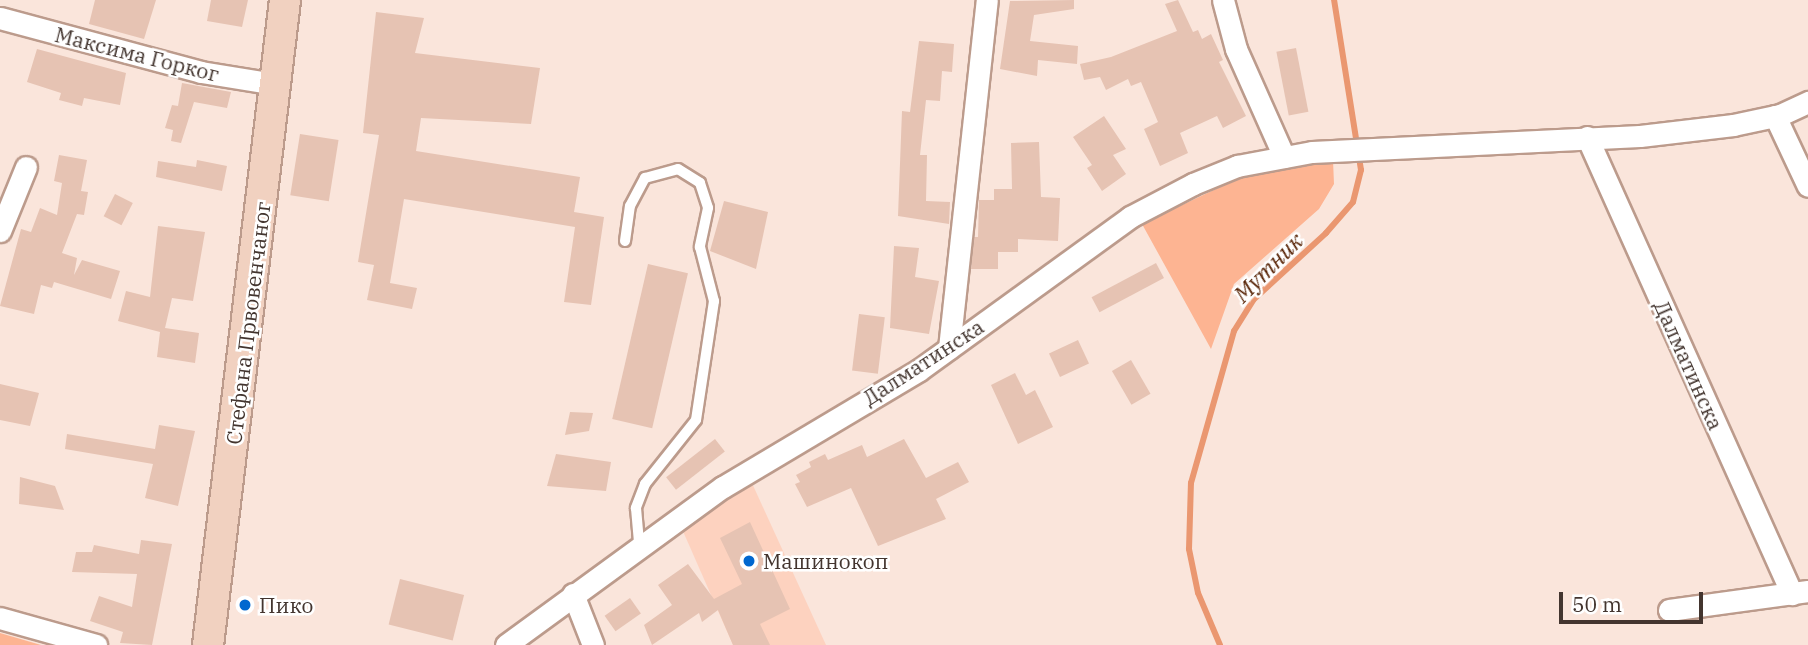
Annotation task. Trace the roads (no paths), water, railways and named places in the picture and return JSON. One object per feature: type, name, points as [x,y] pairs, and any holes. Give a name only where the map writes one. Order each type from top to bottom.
[{"type":"street","name":"Стефана Првовенчаног","points":[[208,645],[285,0]]},
{"type":"street","points":[[949,348],[988,0]]},
{"type":"street","points":[[1223,0],[1236,49],[1284,157]]},
{"type":"street","name":"Максима Горког","points":[[0,18],[201,72],[275,84]]},
{"type":"street","name":"Далматинска","points":[[506,645],[639,544],[766,458],[949,348],[1130,217],[1237,166],[1284,157],[1373,147],[1653,134],[1775,116],[1808,102]]},
{"type":"street","points":[[1775,116],[1808,186]]},
{"type":"street","name":"Далматинска","points":[[1587,137],[1800,593],[1669,610]]},
{"type":"street","points":[[0,231],[26,167]]},
{"type":"street","points":[[573,594],[593,645]]},
{"type":"street","points":[[0,618],[96,645]]},
{"type":"lane","points":[[625,241],[629,206],[645,178],[678,169],[700,183],[708,208],[699,247],[714,300],[696,420],[645,484],[636,508],[639,544]]},
{"type":"waterway","name":"Мутник","points":[[1220,645],[1198,593],[1189,549],[1191,483],[1234,331],[1253,300],[1326,233],[1353,202],[1361,170],[1334,0]]},
{"type":"place","name":"Машинокоп","points":[[749,561]]},
{"type":"place","name":"Пико","points":[[245,605]]}]
